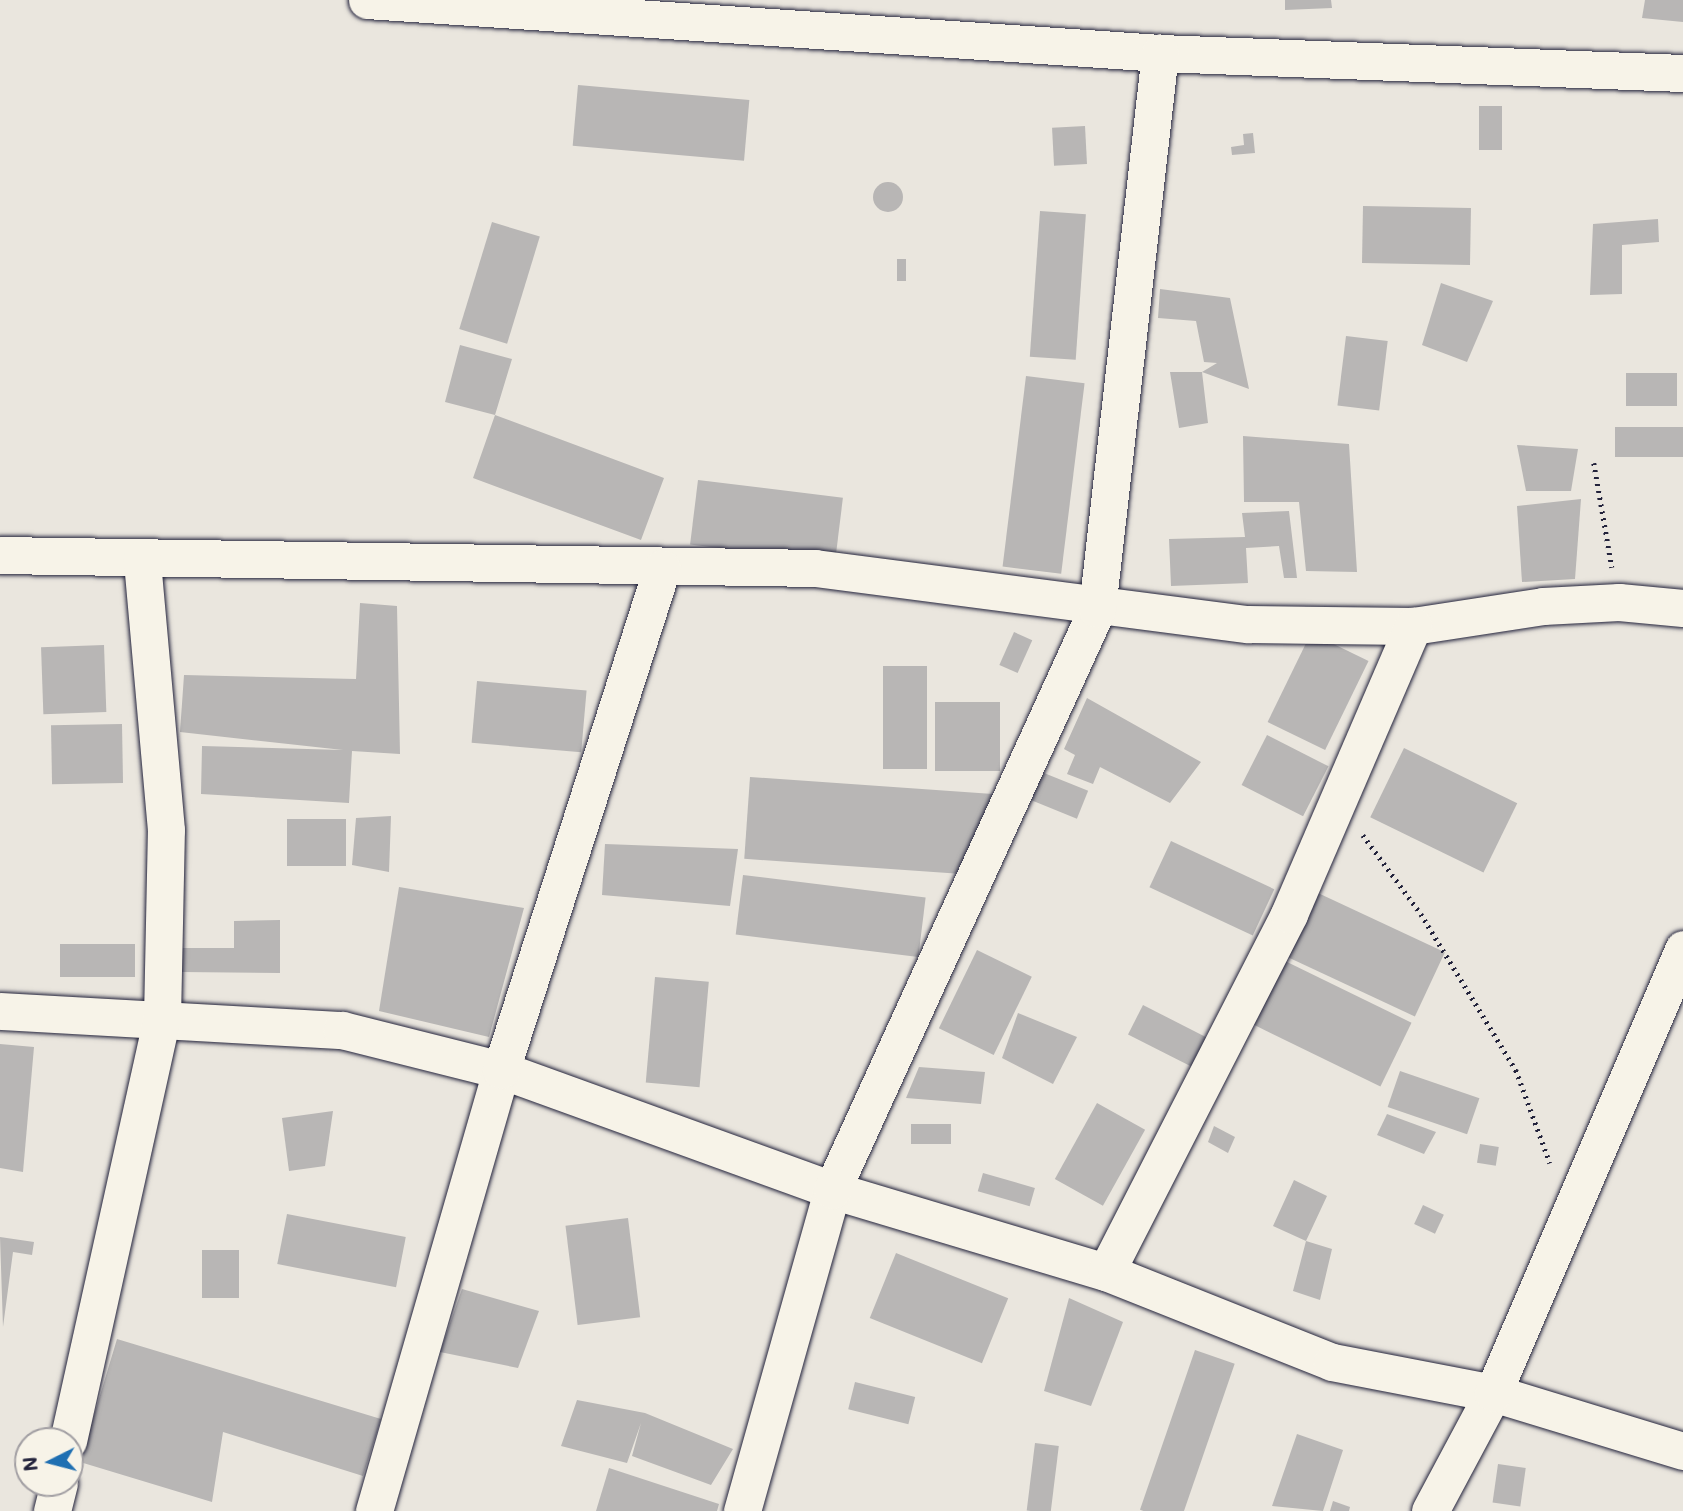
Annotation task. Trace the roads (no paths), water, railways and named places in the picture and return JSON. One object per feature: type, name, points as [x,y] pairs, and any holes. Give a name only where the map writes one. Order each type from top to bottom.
[{"type":"street","points":[[366,0],[463,3],[1160,53],[1683,73]]},
{"type":"street","points":[[742,1511],[832,1190],[1097,609],[1160,53]]},
{"type":"street","points":[[0,555],[662,568],[815,568],[1097,609],[1248,624],[1413,626],[1543,606],[1619,602],[1683,608]]},
{"type":"street","points":[[71,1427],[162,1018],[166,830],[142,559]]},
{"type":"street","points":[[374,1511],[501,1070],[662,568]]},
{"type":"street","points":[[1106,1272],[1336,808],[1413,626]]},
{"type":"street","points":[[1430,1511],[1493,1393],[1566,1214],[1683,949]]},
{"type":"street","points":[[0,1011],[342,1030],[501,1070],[832,1190],[1106,1272],[1332,1362],[1493,1393],[1683,1451]]}]
